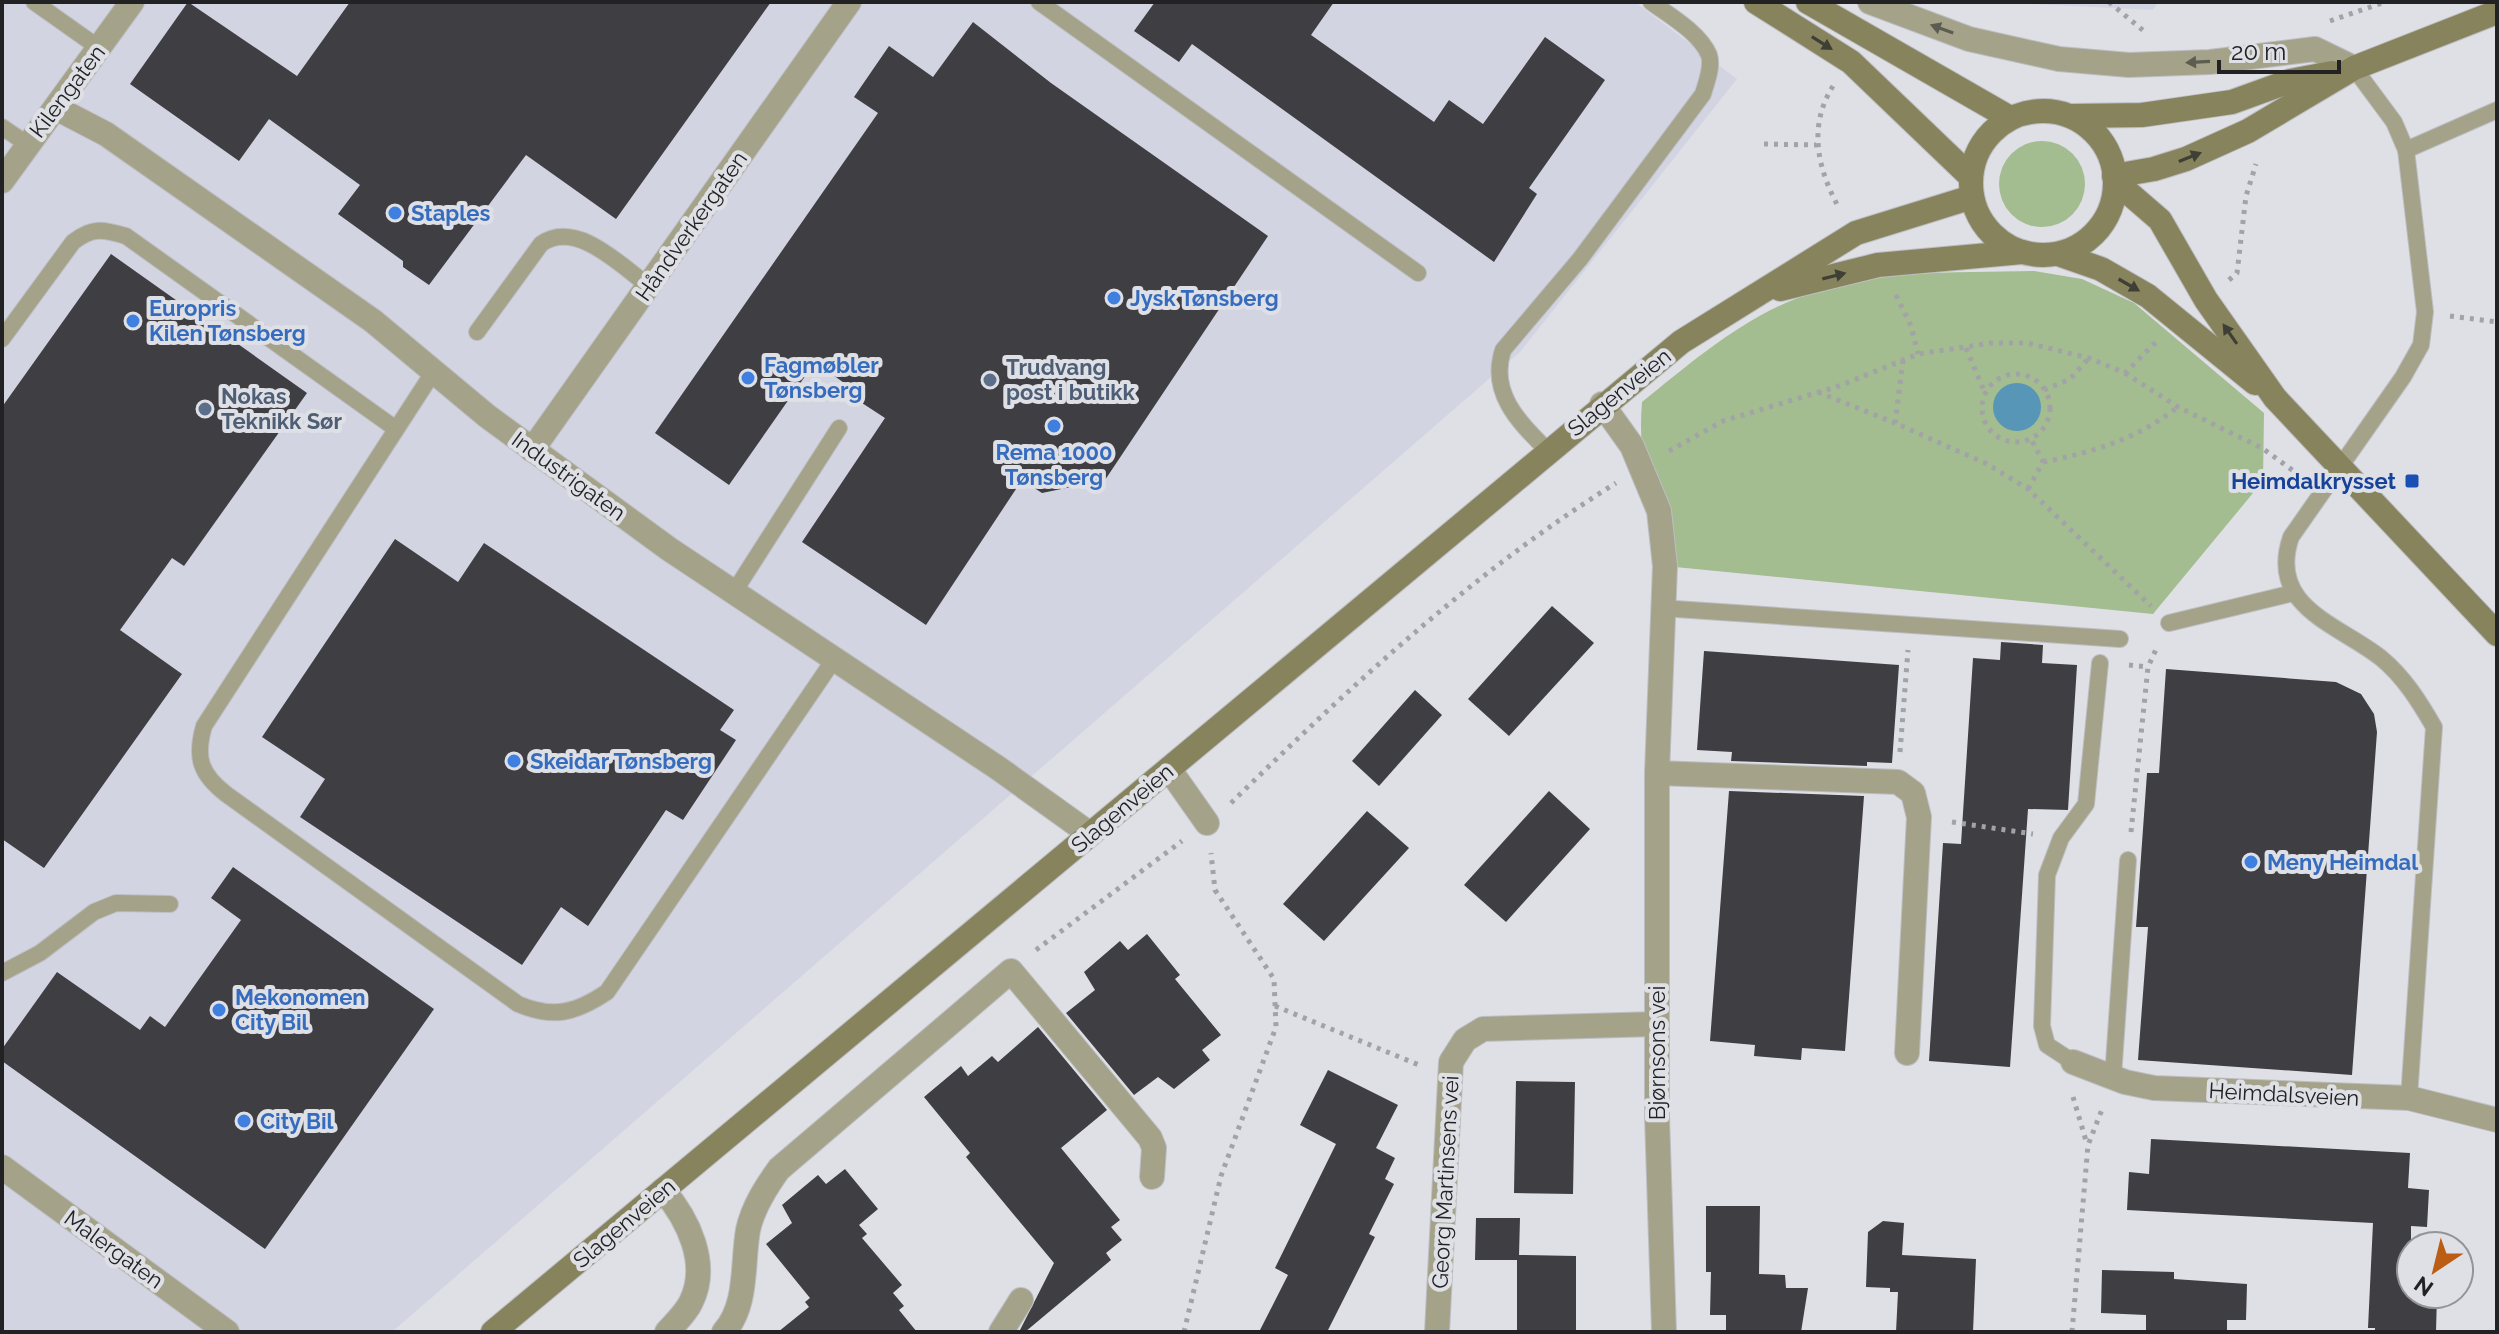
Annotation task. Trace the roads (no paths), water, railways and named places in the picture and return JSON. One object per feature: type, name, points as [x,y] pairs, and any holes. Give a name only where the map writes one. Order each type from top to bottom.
[{"type":"main road","points":[[1756,2],[1851,62],[1972,187],[1989,231],[2022,252],[2058,254],[2101,269],[2148,296],[2275,398]]},
{"type":"main road","points":[[1808,2],[2010,118]]},
{"type":"main road","points":[[2115,179],[2186,159],[2248,131],[2354,68],[2497,12]]},
{"type":"main road","points":[[1972,187],[1977,154],[1991,133],[2010,118],[2040,111],[2071,116],[2142,115],[2232,102],[2290,81],[2354,68]]},
{"type":"main road","points":[[2058,254],[2095,234],[2110,210],[2115,179],[2103,143],[2089,127],[2071,116]]},
{"type":"main road","points":[[2115,179],[2160,220],[2206,300],[2275,398],[2497,634]]},
{"type":"main road","name":"Slagenveien","points":[[493,1332],[1602,404],[1681,342],[1856,233],[1972,187]]},
{"type":"main road","name":"Slagenveien","points":[[1758,294],[1878,265],[2022,252]]},
{"type":"street","name":"Kilengaten","points":[[2,181],[132,2]]},
{"type":"street","name":"Håndverkergaten","points":[[532,450],[849,2]]},
{"type":"street","points":[[1870,2],[1969,39],[2059,59],[2129,65],[2183,63],[2315,49],[2354,68]]},
{"type":"street","name":"Industrigaten","points":[[56,108],[106,134],[373,321],[532,450],[734,592],[1090,834]]},
{"type":"street","name":"Bjørnsons vei","points":[[1602,404],[1642,467],[1659,511],[1665,566],[1657,773],[1657,1024],[1664,1332]]},
{"type":"street","points":[[1169,769],[1207,823]]},
{"type":"street","points":[[1657,773],[1898,782],[1913,793],[1919,817],[1907,1053]]},
{"type":"street","points":[[724,1332],[739,1306],[749,1227],[763,1191],[779,1169],[1011,971],[1150,1138],[1154,1148],[1152,1177]]},
{"type":"street","name":"Georg Martinsens vei","points":[[1437,1332],[1449,1077],[1456,1052],[1465,1040],[1483,1029],[1657,1024]]},
{"type":"street","name":"Heimdalsveien","points":[[2073,1062],[2119,1080],[2154,1088],[2409,1098],[2497,1120]]},
{"type":"street","name":"Malergaten","points":[[2,1167],[227,1332]]},
{"type":"street","points":[[663,1190],[679,1209],[699,1269],[690,1305],[667,1332]]},
{"type":"street","points":[[1001,1332],[1021,1300]]},
{"type":"lane","points":[[34,2],[99,48]]},
{"type":"lane","points":[[1039,2],[1418,273]]},
{"type":"lane","points":[[1547,450],[1514,417],[1497,368],[1503,350],[1580,259],[1694,107],[1703,94],[1710,70],[1709,56],[1699,41],[1651,2]]},
{"type":"lane","points":[[2354,68],[2394,122],[2406,150],[2425,312],[2421,345],[2403,377],[2291,537],[2284,559],[2293,593],[2308,610],[2381,659],[2416,694],[2434,727],[2409,1098]]},
{"type":"lane","points":[[2406,150],[2497,110]]},
{"type":"lane","points":[[2,127],[27,144]]},
{"type":"lane","points":[[2,339],[73,242],[88,230],[105,229],[126,236],[396,429]]},
{"type":"lane","points":[[477,332],[541,244],[554,235],[590,244],[649,286]]},
{"type":"lane","points":[[434,371],[204,726],[198,747],[200,767],[211,783],[518,1004],[536,1012],[558,1014],[582,1009],[607,992],[835,658]]},
{"type":"lane","points":[[734,592],[839,428]]},
{"type":"lane","points":[[2169,623],[2293,593]]},
{"type":"lane","points":[[1661,608],[2120,639]]},
{"type":"lane","points":[[2073,1062],[2047,1045],[2042,1026],[2047,875],[2061,838],[2086,804],[2100,663]]},
{"type":"lane","points":[[2119,1080],[2128,860]]},
{"type":"lane","points":[[2,973],[40,953],[94,912],[116,903],[170,904]]},
{"type":"water","points":[[2017,383],[2034,390],[2041,407],[2034,424],[2017,431],[2000,424],[1993,407],[2000,390]]},
{"type":"place","name":"Staples","points":[[395,213]]},
{"type":"place","name":"Jysk Tønsberg","points":[[1114,298]]},
{"type":"place","name":"Europris Kilen Tønsberg","points":[[133,321]]},
{"type":"place","name":"Fagmøbler Tønsberg","points":[[748,378]]},
{"type":"place","name":"Trudvang post i butikk","points":[[990,380]]},
{"type":"place","name":"Nokas Teknikk Sør","points":[[205,409]]},
{"type":"place","name":"Rema 1000 Tønsberg","points":[[1054,426]]},
{"type":"place","name":"Heimdalkrysset","points":[[2412,481]]},
{"type":"place","name":"Skeidar Tønsberg","points":[[514,761]]},
{"type":"place","name":"Meny Heimdal","points":[[2251,862]]},
{"type":"place","name":"Mekonomen City Bil","points":[[219,1010]]},
{"type":"place","name":"City Bil","points":[[244,1121]]}]
